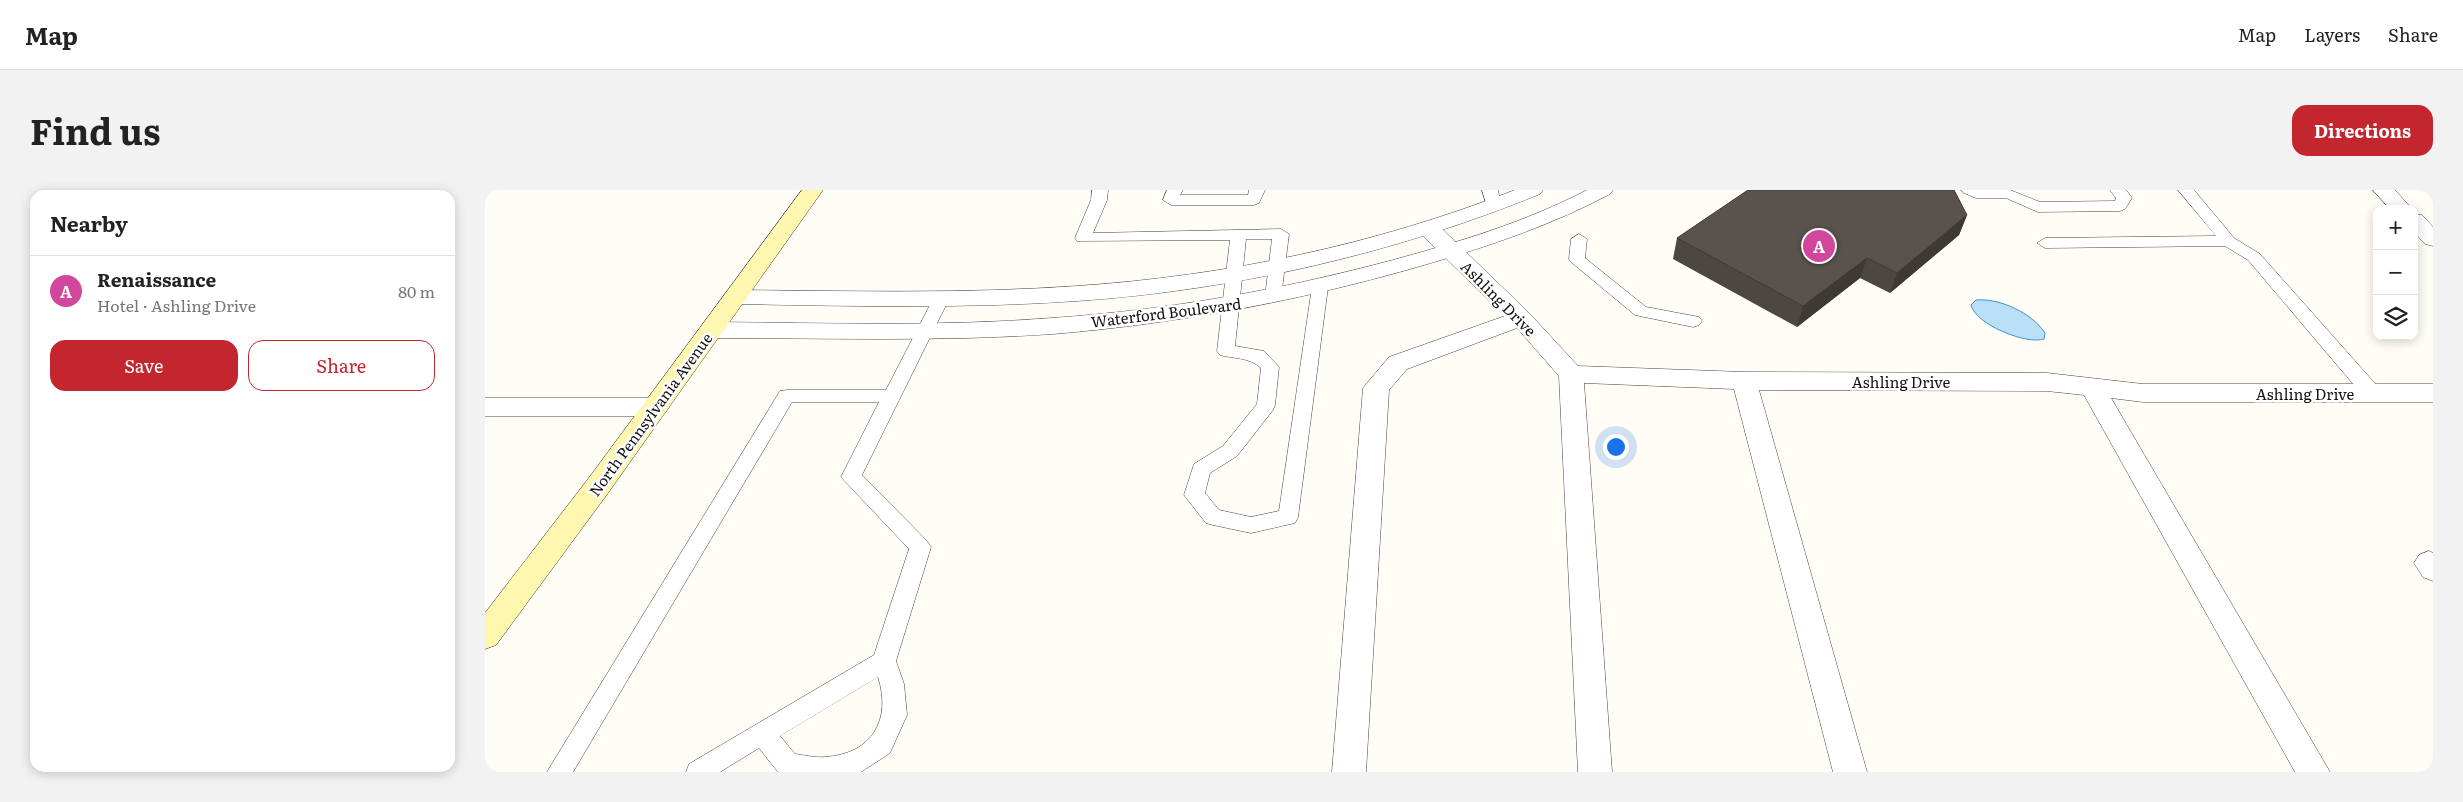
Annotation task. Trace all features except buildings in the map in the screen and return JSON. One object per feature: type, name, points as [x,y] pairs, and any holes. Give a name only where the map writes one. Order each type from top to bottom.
[{"type":"main road","name":"North Pennsylvania Avenue","points":[[485,636],[656,407],[813,190]]},
{"type":"street","name":"Waterford Boulevard","points":[[735,297],[1015,297],[1097,292],[1234,273],[1328,256],[1429,229],[1491,198],[1533,190]]},
{"type":"street","name":"Waterford Boulevard","points":[[711,330],[1001,329],[1179,313],[1231,305],[1320,287],[1450,251],[1550,215],[1603,190]]},
{"type":"street","points":[[2383,190],[2399,205]]},
{"type":"street","points":[[2418,224],[2433,239]]},
{"type":"street","name":"Ashling Drive","points":[[1429,229],[1521,318],[1571,374],[1744,381],[2047,382],[2143,393],[2433,393]]},
{"type":"street","points":[[1349,772],[1376,388],[1398,363],[1521,318]]},
{"type":"street","points":[[1571,374],[1595,772]]},
{"type":"street","points":[[1744,381],[1850,772]]},
{"type":"street","points":[[2092,387],[2313,772]]},
{"type":"street","points":[[485,407],[656,407]]},
{"type":"lane","points":[[1100,190],[1099,200],[1083,238],[1281,234],[1273,297]]},
{"type":"lane","points":[[1175,190],[1171,200],[1254,200],[1257,190]]},
{"type":"lane","points":[[1969,190],[1976,193],[2008,194],[2038,207],[2120,206],[2124,198],[2118,190]]},
{"type":"lane","points":[[2042,190],[2053,207]]},
{"type":"lane","points":[[2186,190],[2227,241],[2254,257],[2372,393]]},
{"type":"lane","points":[[1238,235],[1226,351],[1258,355],[1270,367],[1266,405],[1229,451],[1201,469],[1194,495],[1213,517],[1251,525],[1288,517],[1320,287]]},
{"type":"lane","points":[[1579,239],[1577,259],[1641,310],[1693,321]]},
{"type":"lane","points":[[2045,243],[2227,241]]},
{"type":"lane","points":[[762,733],[788,765],[825,769],[857,762],[881,745],[895,715],[892,684],[884,660],[920,547],[851,477],[942,297]]},
{"type":"lane","points":[[559,772],[787,396],[892,396]]},
{"type":"lane","points":[[697,772],[884,660]]},
{"type":"water","points":[[1976,300],[2005,304],[2024,313],[2045,333],[2044,339],[2026,339],[1991,326],[1975,312],[1971,305]]},
{"type":"place","name":"Renaissance","points":[[1819,246]]}]
